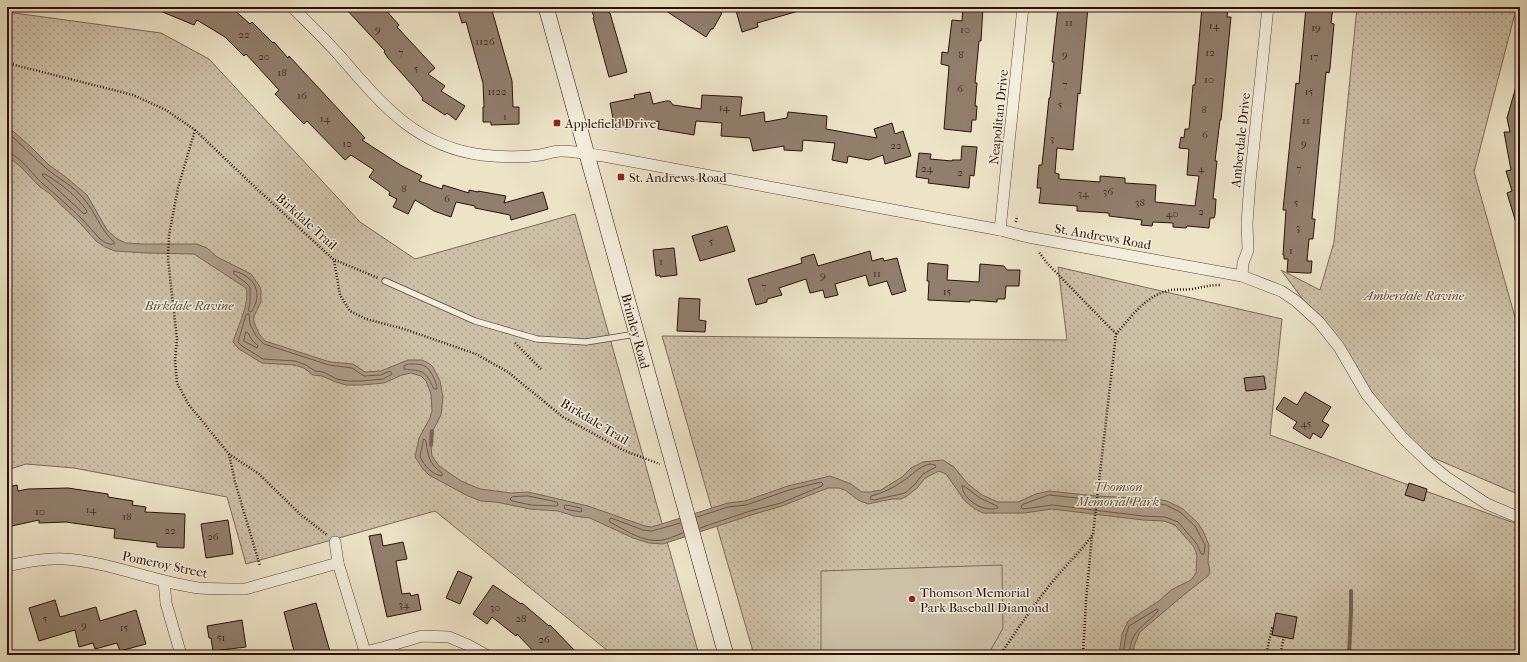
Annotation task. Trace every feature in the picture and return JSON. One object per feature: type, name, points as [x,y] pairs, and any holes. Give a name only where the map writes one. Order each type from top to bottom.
[{"type":"main road","name":"Brimley Road","points":[[546,7],[726,655]]},
{"type":"street","points":[[292,7],[338,54],[384,105],[403,122],[436,143],[482,155],[507,157],[539,155],[560,151],[587,154]]},
{"type":"street","name":"Neapolitan Drive","points":[[1000,230],[1023,7]]},
{"type":"street","name":"Amberdale Drive","points":[[1242,276],[1243,263],[1248,250],[1247,223],[1250,182],[1268,7]]},
{"type":"street","name":"St. Andrews Road","points":[[587,154],[610,157],[1000,230],[1028,237],[1242,276],[1281,291],[1296,301],[1319,322],[1339,347],[1366,395],[1402,437],[1429,463],[1452,481],[1487,504],[1520,518]]},
{"type":"street","points":[[335,542],[338,563],[365,653],[422,636],[449,637],[486,655]]},
{"type":"street","name":"Pomeroy Street","points":[[7,566],[43,559],[64,559],[98,564],[164,581],[199,588],[245,588],[338,563]]},
{"type":"street","points":[[164,581],[166,603],[181,655]]},
{"type":"lane","points":[[385,280],[475,321],[537,339],[586,342],[636,334]]},
{"type":"path","points":[[573,8],[577,7]]},
{"type":"path","name":"Birkdale Trail","points":[[7,64],[133,95],[166,110],[195,130],[334,260],[340,295],[350,311],[366,319],[476,354],[508,372],[563,417],[625,451],[652,462],[674,467]]},
{"type":"path","points":[[195,130],[178,188],[169,235],[168,259],[176,332],[175,360],[177,383],[189,405],[229,454],[260,474],[300,514],[335,542]]},
{"type":"path","points":[[1016,222],[1017,216]]},
{"type":"path","points":[[1034,245],[1046,263],[1116,334]]},
{"type":"path","points":[[334,260],[385,280]]},
{"type":"path","points":[[1083,655],[1092,534],[1116,334],[1142,305],[1159,294],[1170,290],[1192,289],[1206,285],[1227,287]]},
{"type":"path","points":[[501,328],[541,370]]},
{"type":"path","points":[[229,454],[235,482],[260,566]]},
{"type":"path","points":[[1000,655],[1029,612],[1060,573],[1085,546],[1092,534]]},
{"type":"path","points":[[1266,655],[1273,628]]},
{"type":"path","points":[[1280,655],[1284,637]]},
{"type":"green space","name":"Amberdale Ravine","points":[[1357,7],[1520,7],[1520,10],[1514,17],[1474,172],[1520,335],[1520,495],[1415,450],[1281,270],[1320,290],[1334,242]]},
{"type":"green space","name":"Birkdale Ravine","points":[[7,12],[161,33],[209,59],[360,222],[415,259],[575,214],[699,655],[613,655],[435,511],[246,564],[227,497],[74,468],[26,464],[7,470]]},
{"type":"green space","name":"Thomson Memorial Park","points":[[1058,267],[1282,319],[1270,435],[1520,525],[1520,655],[754,655],[662,336],[1067,340]]},
{"type":"green space","name":"Thomson Memorial Park Baseball Diamond","points":[[1002,565],[1003,628],[988,655],[821,655],[821,571]]},
{"type":"water","points":[[7,126],[49,165],[87,195],[107,230],[117,239],[126,243],[142,244],[197,244],[207,248],[217,257],[251,274],[261,291],[261,302],[254,316],[254,322],[259,334],[265,341],[330,362],[353,364],[365,372],[381,371],[408,360],[422,360],[430,364],[440,381],[443,397],[441,415],[430,436],[432,456],[439,466],[461,481],[480,489],[511,493],[528,492],[588,506],[645,526],[652,527],[728,503],[745,501],[788,486],[830,476],[851,484],[862,492],[881,490],[902,477],[911,468],[923,462],[943,460],[954,467],[968,484],[982,495],[998,502],[1018,502],[1036,494],[1049,491],[1167,501],[1183,509],[1198,523],[1203,531],[1209,545],[1208,562],[1210,573],[1140,632],[1134,646],[1134,655],[1119,655],[1122,634],[1128,621],[1159,601],[1171,590],[1191,580],[1196,573],[1197,555],[1194,547],[1175,525],[1164,521],[1143,520],[1052,509],[1024,513],[983,513],[965,501],[946,474],[939,471],[925,478],[917,488],[901,499],[892,499],[868,504],[858,500],[845,490],[839,488],[828,488],[782,506],[663,544],[649,543],[633,538],[590,518],[574,516],[558,511],[530,509],[496,502],[481,501],[468,496],[429,475],[415,457],[419,438],[430,418],[432,411],[431,394],[426,381],[421,376],[411,373],[402,375],[384,383],[346,385],[322,376],[313,375],[304,368],[294,365],[262,363],[239,349],[233,342],[245,307],[247,294],[246,288],[194,254],[115,251],[96,241],[49,193],[39,186],[21,167],[7,156]]},
{"type":"building","points":[[153,7],[231,7],[250,24],[252,22],[273,43],[274,42],[288,58],[289,56],[365,138],[362,140],[402,166],[422,176],[419,181],[442,189],[443,185],[469,193],[469,190],[506,196],[504,203],[543,192],[548,209],[511,220],[510,215],[475,208],[475,206],[456,202],[451,217],[434,211],[415,200],[408,214],[393,207],[397,199],[389,195],[390,192],[369,177],[374,170],[351,155],[345,160],[307,121],[304,124],[275,94],[279,90],[246,54],[244,56],[225,37],[197,20],[194,25]]},
{"type":"building","points":[[344,7],[383,7],[399,25],[397,27],[435,68],[428,74],[445,86],[441,91],[465,106],[456,120],[447,113],[445,115],[422,100],[423,98],[388,58],[384,52],[385,51]]},
{"type":"building","points":[[457,7],[491,7],[512,81],[513,107],[519,107],[519,124],[491,125],[491,122],[483,122],[483,83],[466,22],[462,23]]},
{"type":"building","points":[[607,7],[627,72],[609,77],[592,11]]},
{"type":"building","points":[[660,7],[713,7],[722,13],[713,29],[711,29],[706,37]]},
{"type":"building","points":[[735,7],[802,7],[802,10],[757,23],[758,27],[742,32]]},
{"type":"building","points":[[963,7],[983,7],[981,41],[979,41],[975,83],[977,83],[975,106],[977,106],[976,120],[972,120],[971,132],[944,129],[949,66],[941,64],[942,52],[948,53],[952,20],[962,21]]},
{"type":"building","points":[[1058,7],[1088,7],[1073,150],[1057,148],[1055,173],[1059,174],[1059,179],[1100,182],[1100,176],[1125,178],[1125,183],[1156,185],[1155,202],[1195,206],[1199,176],[1187,175],[1189,149],[1179,148],[1181,137],[1184,138],[1185,129],[1189,129],[1193,85],[1195,85],[1202,7],[1228,7],[1227,17],[1231,17],[1221,120],[1215,161],[1217,161],[1213,199],[1216,199],[1215,215],[1214,218],[1210,218],[1209,228],[1187,226],[1186,228],[1173,227],[1173,223],[1153,222],[1152,226],[1141,225],[1142,220],[1109,216],[1109,213],[1077,211],[1077,206],[1039,203],[1041,188],[1037,188],[1039,165],[1042,165],[1054,62],[1052,62]]},
{"type":"building","points":[[1306,7],[1333,7],[1331,23],[1334,24],[1330,68],[1329,73],[1326,72],[1312,219],[1315,219],[1313,239],[1309,239],[1307,261],[1312,261],[1311,273],[1287,272],[1288,259],[1284,259],[1283,255],[1286,210],[1283,210],[1296,83],[1299,84]]},
{"type":"building","points":[[1517,83],[1520,84],[1520,226],[1517,226],[1507,193],[1512,191],[1506,171],[1511,170],[1504,132],[1510,132],[1507,118]]},
{"type":"building","points":[[650,92],[653,104],[670,101],[673,105],[701,109],[702,95],[742,97],[740,116],[764,112],[765,122],[787,118],[788,112],[827,116],[826,129],[877,138],[874,129],[892,123],[895,134],[903,131],[911,156],[885,164],[883,155],[869,160],[848,156],[847,163],[832,160],[835,143],[803,140],[802,151],[784,150],[784,146],[753,151],[750,138],[721,136],[722,123],[696,121],[694,135],[658,129],[659,121],[615,129],[610,103],[635,98],[634,95]]},
{"type":"building","points":[[962,146],[977,147],[974,176],[970,175],[969,188],[928,183],[929,179],[916,177],[919,153],[931,154],[930,159],[952,161],[961,160]]},
{"type":"building","points":[[727,226],[735,251],[700,261],[692,236]]},
{"type":"building","points":[[674,248],[677,275],[656,276],[653,250]]},
{"type":"building","points":[[870,251],[872,261],[883,258],[884,261],[897,258],[906,291],[892,295],[887,281],[869,286],[866,275],[835,284],[838,295],[825,298],[823,290],[810,293],[806,279],[779,288],[782,295],[767,299],[767,302],[756,305],[748,279],[802,263],[801,258],[814,254],[818,266]]},
{"type":"building","points":[[928,263],[948,265],[947,280],[979,282],[980,264],[1004,266],[1007,270],[1020,270],[1019,286],[1006,286],[1005,299],[997,299],[997,302],[970,300],[970,302],[928,300]]},
{"type":"building","points":[[679,298],[700,299],[699,320],[706,321],[705,332],[677,331]]},
{"type":"building","points":[[1264,376],[1266,389],[1246,391],[1244,378]]},
{"type":"building","points":[[1305,392],[1331,407],[1322,421],[1329,425],[1321,438],[1313,433],[1310,439],[1293,428],[1297,422],[1276,409],[1284,397],[1297,405]]},
{"type":"building","points":[[1409,483],[1427,489],[1424,501],[1405,495]]},
{"type":"building","points":[[17,485],[18,491],[28,489],[68,488],[108,494],[108,497],[133,501],[132,505],[146,507],[145,512],[185,514],[184,548],[157,547],[157,543],[114,538],[115,529],[66,522],[39,523],[39,520],[7,527],[7,487]]},
{"type":"building","points":[[228,520],[233,554],[206,558],[201,524]]},
{"type":"building","points":[[381,534],[383,546],[403,542],[407,559],[396,561],[402,594],[410,593],[411,596],[418,594],[421,610],[387,617],[369,536]]},
{"type":"building","points":[[458,571],[472,577],[460,604],[446,598]]},
{"type":"building","points":[[493,585],[521,604],[522,603],[549,626],[550,625],[579,655],[537,655],[517,634],[516,636],[492,617],[487,624],[473,614]]},
{"type":"building","points":[[55,600],[60,617],[96,607],[100,621],[136,610],[146,644],[120,651],[117,643],[95,649],[93,643],[79,647],[75,630],[39,641],[29,608]]},
{"type":"building","points":[[316,603],[331,655],[295,655],[284,612]]},
{"type":"building","points":[[1276,613],[1297,617],[1293,639],[1272,635]]},
{"type":"building","points":[[242,620],[246,647],[213,651],[207,626]]},
{"type":"waterway","points":[[431,445],[432,431]]},
{"type":"waterway","points":[[1349,655],[1351,591]]},
{"type":"place","name":"Applefield Drive","points":[[557,123]]},
{"type":"place","name":"St. Andrews Road","points":[[621,177]]},
{"type":"place","name":"Thomson Memorial Park Baseball Diamond","points":[[912,599]]}]
